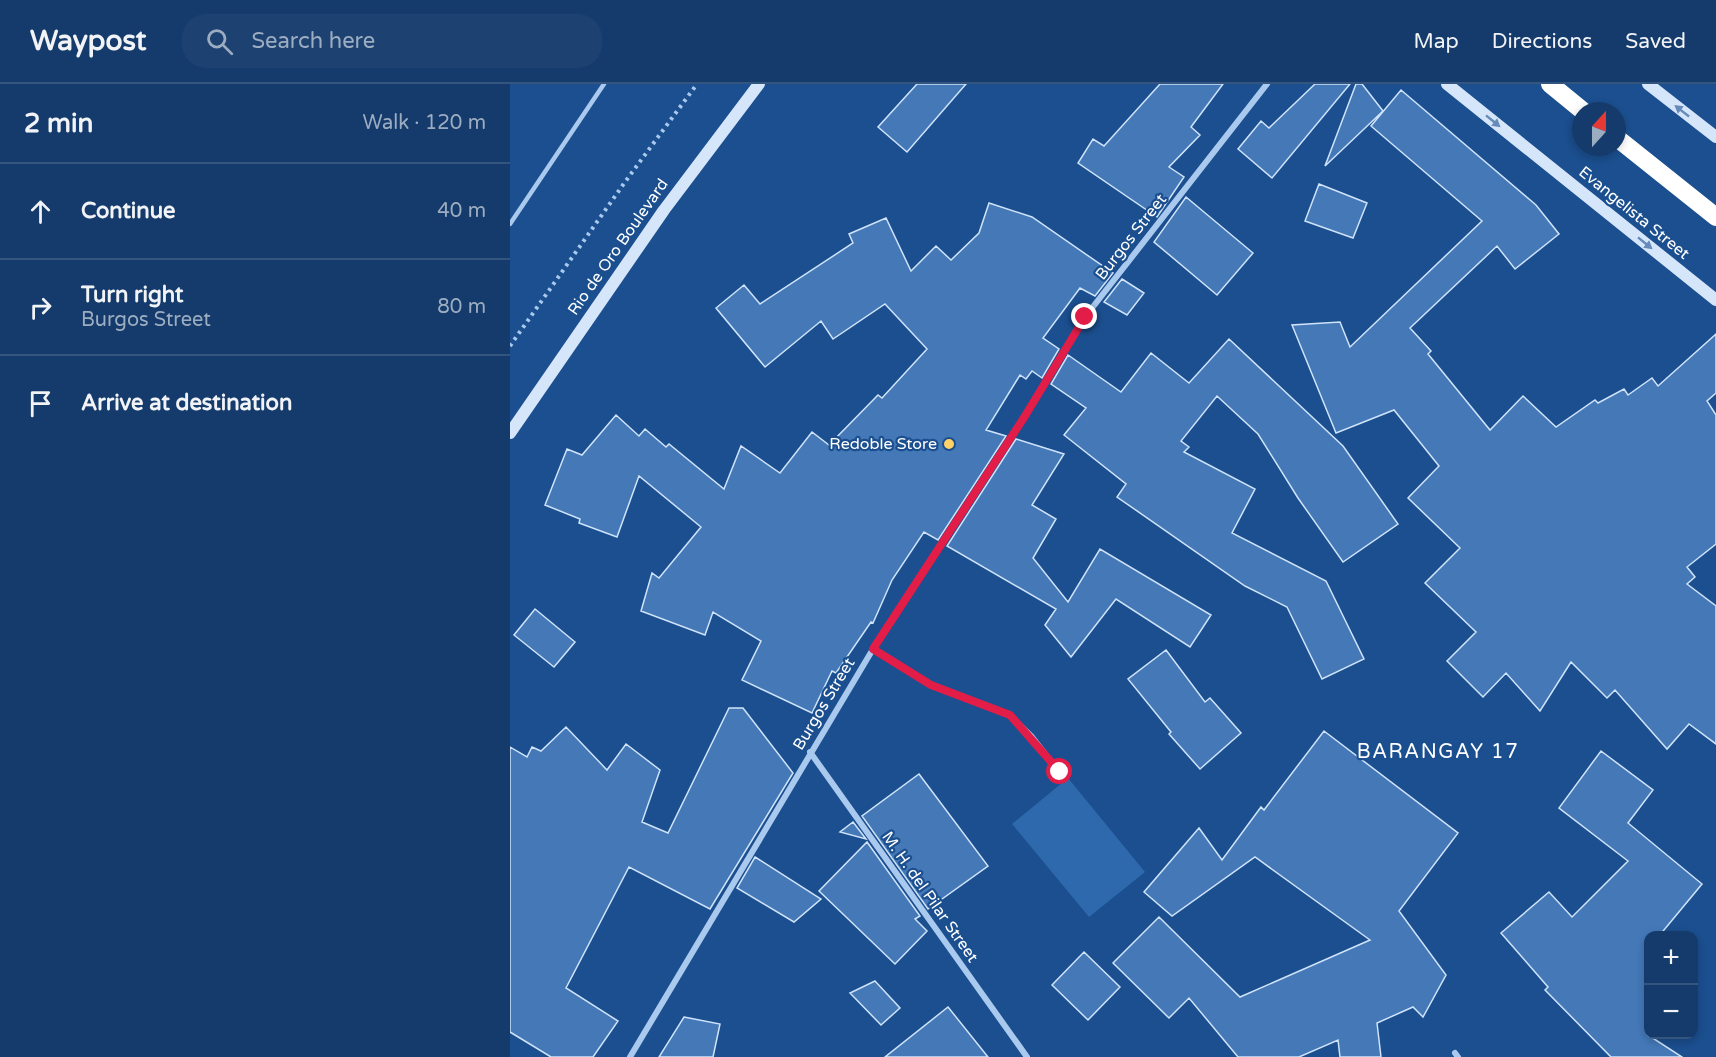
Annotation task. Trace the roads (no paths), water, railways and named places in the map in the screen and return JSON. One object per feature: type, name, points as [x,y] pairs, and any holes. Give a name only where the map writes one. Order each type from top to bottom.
[{"type":"highway","points":[[1550,84],[1572,102]]},
{"type":"highway","points":[[1626,145],[1716,217]]},
{"type":"street","name":"Rio de Oro Boulevard","points":[[510,433],[664,210],[759,84]]},
{"type":"street","name":"Burgos Street","points":[[630,1057],[873,649],[1025,416],[1085,317],[1267,84]]},
{"type":"street","name":"Evangelista Street","points":[[1447,84],[1716,300]]},
{"type":"street","points":[[1648,84],[1716,137]]},
{"type":"street","name":"M. H. del Pilar Street","points":[[810,752],[1027,1057]]},
{"type":"lane","points":[[510,224],[604,84]]},
{"type":"lane","points":[[873,649],[931,685],[1010,715],[1060,772]]},
{"type":"place","name":"Redoble Store","points":[[949,444]]},
{"type":"district","name":"BARANGAY 17","points":[[1438,752]]}]
